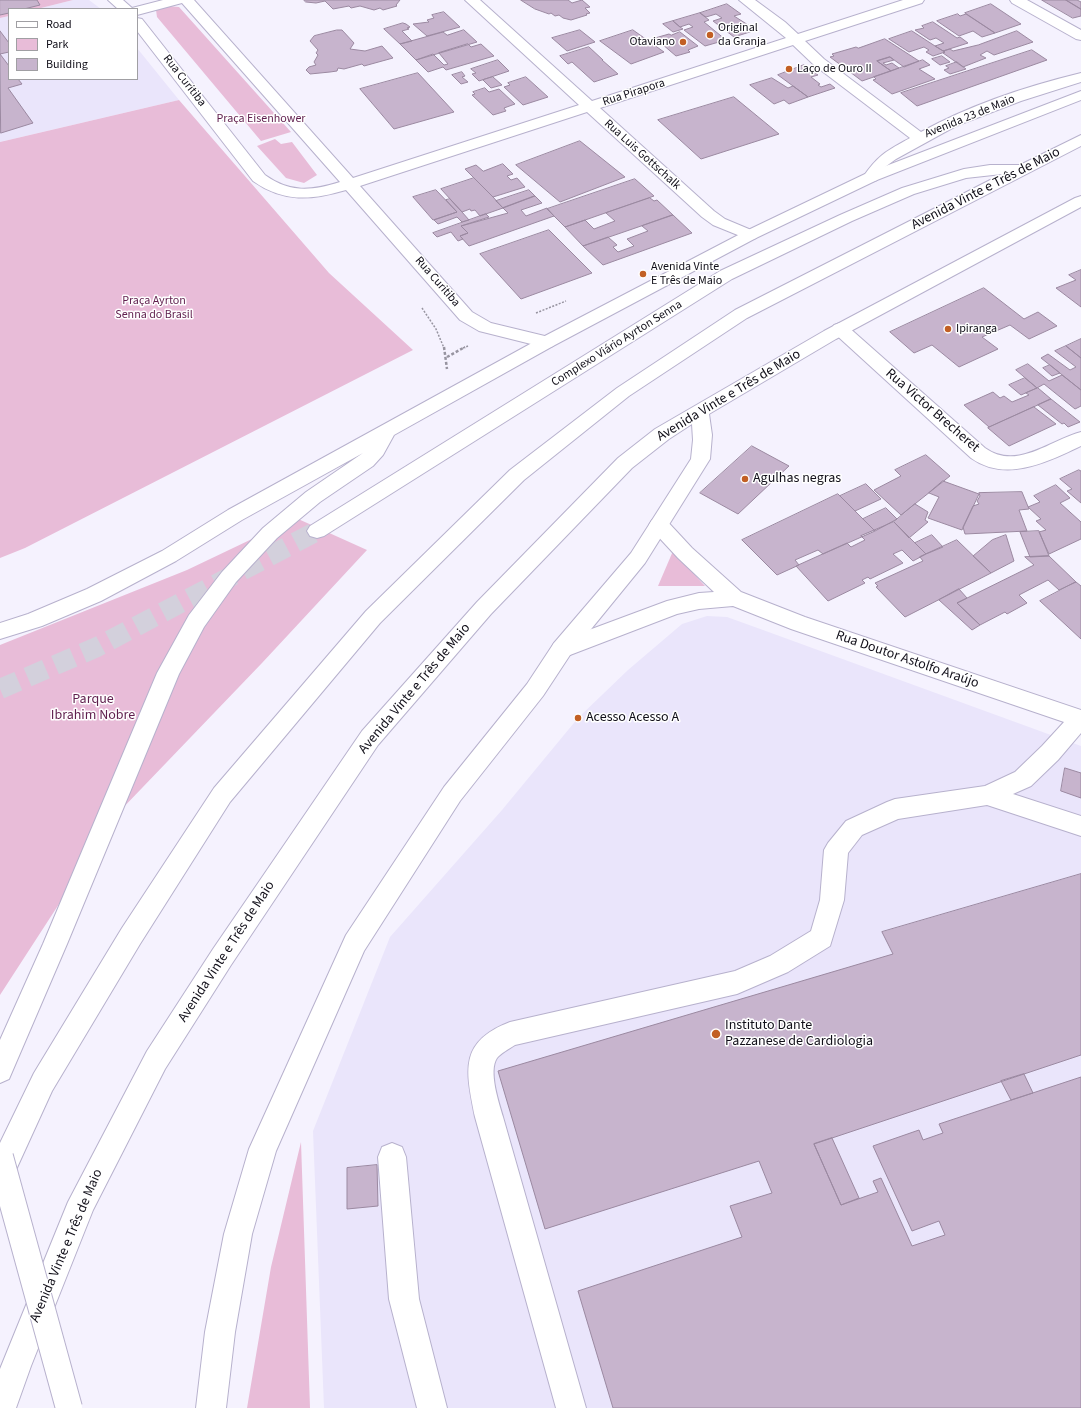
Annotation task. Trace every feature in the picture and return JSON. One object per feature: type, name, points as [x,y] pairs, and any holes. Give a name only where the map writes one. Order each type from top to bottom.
[{"type":"main road","points":[[115,0],[125,8]]},
{"type":"main road","points":[[138,11],[178,0]]},
{"type":"main road","name":"Rua Curitiba","points":[[187,0],[466,316],[485,327],[547,342]]},
{"type":"main road","name":"Rua Luis Gottschalk","points":[[472,0],[708,214],[719,222],[750,234]]},
{"type":"main road","points":[[746,0],[780,25],[819,62],[920,138]]},
{"type":"main road","name":"Rua Pirapora","points":[[351,184],[916,0]]},
{"type":"main road","points":[[1017,0],[1081,36]]},
{"type":"main road","name":"Rua Curitiba","points":[[138,23],[259,178],[267,185],[278,191],[318,193],[351,184]]},
{"type":"main road","name":"Avenida 23 de Maio","points":[[871,177],[880,164],[892,154],[920,138],[960,119],[1043,88],[1081,76]]},
{"type":"main road","points":[[0,631],[35,620],[94,595],[169,556],[235,515],[547,342],[750,234],[871,177],[1081,95]]},
{"type":"main road","name":"Avenida Vinte e Três de Maio","points":[[0,1173],[43,1082],[131,936],[222,795],[373,617],[512,480],[623,392],[741,314],[1081,140]]},
{"type":"main road","name":"Complexo Viário Ayrton Senna","points":[[317,531],[726,276],[846,218],[908,191],[964,174],[990,170],[1025,168]]},
{"type":"main road","name":"Avenida Vinte e Três de Maio","points":[[2,1408],[16,1366],[82,1202],[156,1060],[222,957],[370,738],[484,608],[626,463],[662,434],[840,330],[1081,201]]},
{"type":"main road","name":"Rua Victor Brecheret","points":[[840,330],[978,453],[992,461],[1011,464],[1029,460],[1081,438]]},
{"type":"main road","points":[[211,1408],[220,1332],[238,1234],[263,1149],[355,943],[452,794],[535,690],[562,649],[638,558],[700,459],[703,445],[703,428],[699,411]]},
{"type":"main road","points":[[0,1070],[55,944],[168,673],[196,621],[228,577],[270,533],[313,497],[366,461],[376,450],[387,431]]},
{"type":"main road","name":"Rua Doutor Astolfo Araújo","points":[[659,525],[685,553],[734,598],[798,624],[1081,719]]},
{"type":"main road","name":"Rua Doutor Astolfo Araújo","points":[[562,649],[634,623],[674,606],[698,600],[734,598]]},
{"type":"main road","points":[[571,1408],[490,1117],[481,1076],[482,1063],[489,1048],[510,1034],[737,982],[779,964],[821,938],[832,900],[836,850],[854,828],[895,809],[987,795],[1023,779],[1050,753],[1081,719]]},
{"type":"main road","points":[[987,795],[1081,826]]},
{"type":"main road","points":[[0,1157],[68,1408]]},
{"type":"main road","points":[[392,1157],[404,1298],[432,1408]]},
{"type":"path","points":[[530,315],[571,299]]},
{"type":"path","points":[[418,304],[441,336],[447,357],[447,398]]},
{"type":"shaded area","points":[[73,0],[89,0],[100,8],[41,8]]},
{"type":"shaded area","points":[[8,16],[8,80],[138,80],[138,49],[179,100],[0,142],[0,18]]},
{"type":"shaded area","name":"Instituto Dante Pazzanese de Cardiologia","points":[[707,616],[727,617],[1081,746],[1081,1408],[324,1408],[313,1131],[390,937],[502,810],[578,718],[628,670],[682,624]]},
{"type":"green space","points":[[0,0],[73,0],[41,8],[8,8],[8,16],[0,18]]},
{"type":"green space","name":"Praça Eisenhower","points":[[167,6],[179,7],[291,132],[261,141],[157,17],[156,10]]},
{"type":"green space","name":"Praça Ayrton Senna do Brasil","points":[[179,100],[329,273],[413,350],[25,548],[0,558],[0,142]]},
{"type":"green space","name":"Praça Eisenhower","points":[[275,139],[281,144],[292,142],[317,175],[304,183],[286,178],[257,146]]},
{"type":"green space","name":"Parque Ibrahim Nobre","points":[[296,518],[367,550],[262,663],[118,813],[0,995],[0,645],[187,570]]},
{"type":"green space","points":[[673,551],[705,586],[658,586]]},
{"type":"green space","points":[[301,1142],[310,1408],[247,1408],[271,1267]]},
{"type":"building","points":[[0,0],[37,0],[40,5],[28,8],[8,8],[8,13],[0,15]]},
{"type":"building","points":[[304,0],[400,0],[396,5],[397,6],[383,10],[380,8],[374,10],[360,6],[351,8],[349,6],[333,9],[325,1],[316,3],[306,2]]},
{"type":"building","points":[[521,0],[568,0],[572,3],[582,0],[590,7],[585,8],[590,13],[571,20],[563,18],[559,15],[555,16],[551,13],[549,14],[535,9]]},
{"type":"building","points":[[1042,0],[1066,0],[1081,9],[1081,16],[1073,18]]},
{"type":"building","points":[[1066,0],[1077,0],[1081,2],[1081,9]]},
{"type":"building","points":[[727,4],[741,14],[734,16],[756,30],[734,37],[713,21],[722,18],[716,14],[706,17],[700,13]]},
{"type":"building","points":[[991,4],[1021,24],[995,33],[965,13]]},
{"type":"building","points":[[444,12],[460,27],[427,36],[413,24],[429,22],[427,20],[434,18],[432,15]]},
{"type":"building","points":[[700,13],[709,20],[704,22],[726,40],[705,46],[684,30],[693,27],[689,24],[680,27],[673,21]]},
{"type":"building","points":[[958,14],[960,16],[966,14],[995,33],[982,37],[973,31],[959,36],[937,21]]},
{"type":"building","points":[[673,21],[683,29],[673,32],[663,24]]},
{"type":"building","points":[[933,22],[957,38],[960,37],[968,43],[943,51],[935,46],[944,43],[936,38],[930,40],[915,30],[924,28],[922,26]]},
{"type":"building","points":[[403,23],[410,27],[407,28],[409,29],[402,31],[412,41],[400,44],[384,29]]},
{"type":"building","points":[[342,30],[354,43],[350,49],[365,51],[382,46],[393,58],[364,66],[362,64],[344,69],[338,68],[337,71],[310,74],[306,70],[309,67],[316,65],[314,62],[318,55],[316,53],[318,50],[310,41],[314,36]]},
{"type":"building","points":[[464,30],[477,42],[416,60],[400,44],[443,32],[447,35]]},
{"type":"building","points":[[580,30],[595,42],[567,51],[552,38]]},
{"type":"building","points":[[633,30],[664,52],[631,64],[600,41]]},
{"type":"building","points":[[0,31],[8,42],[8,52],[0,54]]},
{"type":"building","points":[[912,31],[945,52],[933,56],[926,52],[929,50],[924,47],[909,52],[889,39]]},
{"type":"building","points":[[1017,31],[1033,42],[994,55],[987,51],[980,55],[986,58],[963,67],[943,53],[945,52],[943,51],[950,49],[953,51],[978,45]]},
{"type":"building","points":[[680,32],[698,46],[688,50],[690,52],[676,56],[655,38],[669,34],[671,35]]},
{"type":"building","points":[[885,39],[919,61],[904,67],[890,57],[877,61],[891,71],[862,81],[830,57],[834,56],[832,54],[856,47],[858,48]]},
{"type":"building","points":[[468,44],[471,47],[481,44],[494,56],[446,70],[443,67],[428,72],[416,60],[433,54],[444,65],[448,64],[439,53]]},
{"type":"building","points":[[589,47],[618,74],[594,82],[572,62],[568,64],[560,56]]},
{"type":"building","points":[[1032,50],[1047,60],[917,106],[901,93]]},
{"type":"building","points":[[0,54],[8,65],[8,80],[19,80],[22,84],[8,88],[33,123],[1,133]]},
{"type":"building","points":[[942,56],[950,62],[940,65],[932,59]]},
{"type":"building","points":[[890,57],[894,60],[883,63],[886,65],[892,63],[899,68],[891,71],[877,61]]},
{"type":"building","points":[[498,60],[509,71],[479,81],[472,74],[476,73],[471,69]]},
{"type":"building","points":[[923,60],[930,65],[919,69],[935,79],[892,94],[873,80],[876,79],[874,77]]},
{"type":"building","points":[[957,62],[966,69],[950,74],[944,70],[949,68],[946,66]]},
{"type":"building","points":[[804,65],[818,75],[811,77],[820,84],[818,85],[821,87],[830,84],[835,88],[808,97],[778,75]]},
{"type":"building","points":[[462,72],[465,76],[462,77],[468,82],[461,84],[452,75]]},
{"type":"building","points":[[418,73],[454,112],[394,129],[360,89]]},
{"type":"building","points":[[493,77],[502,85],[491,88],[483,80]]},
{"type":"building","points":[[526,77],[548,97],[523,105],[504,87],[510,85],[508,83]]},
{"type":"building","points":[[772,78],[788,88],[793,86],[808,97],[789,104],[784,100],[774,104],[750,85]]},
{"type":"building","points":[[485,88],[489,92],[499,89],[515,104],[504,108],[506,111],[493,115],[472,95],[475,94],[473,92]]},
{"type":"building","points":[[734,97],[779,134],[701,159],[658,120]]},
{"type":"building","points":[[580,141],[625,177],[560,202],[516,165]]},
{"type":"building","points":[[503,164],[513,174],[507,176],[511,180],[517,178],[525,187],[493,197],[465,169],[476,165],[483,171]]},
{"type":"building","points":[[474,178],[503,208],[480,216],[475,210],[471,211],[470,209],[462,212],[441,189]]},
{"type":"building","points":[[635,179],[654,196],[565,227],[547,209]]},
{"type":"building","points":[[436,190],[457,212],[433,220],[413,197]]},
{"type":"building","points":[[529,190],[535,196],[503,208],[496,201]]},
{"type":"building","points":[[535,196],[542,203],[521,210],[526,216],[547,208],[554,216],[469,246],[460,236],[468,233],[461,226],[508,213],[503,208]]},
{"type":"building","points":[[650,198],[654,201],[657,200],[673,215],[583,246],[565,227],[585,220],[594,229],[615,221],[606,213]]},
{"type":"building","points":[[450,199],[469,220],[462,222],[457,217],[438,224],[434,220],[457,212],[446,200]]},
{"type":"building","points":[[486,214],[489,217],[461,226],[468,233],[460,236],[463,239],[458,241],[451,232],[437,237],[433,233]]},
{"type":"building","points":[[673,215],[692,233],[603,265],[583,246],[608,237],[617,245],[613,247],[618,252],[634,246],[627,239],[648,231],[642,226]]},
{"type":"building","points":[[549,230],[592,273],[521,299],[480,254]]},
{"type":"building","points":[[1081,270],[1081,307],[1056,288],[1076,280],[1069,275]]},
{"type":"building","name":"Ipiranga","points":[[984,288],[1024,319],[1038,312],[1057,326],[1029,339],[1010,325],[982,337],[998,349],[959,367],[932,345],[914,353],[890,332]]},
{"type":"building","points":[[1081,339],[1081,358],[1066,346]]},
{"type":"building","points":[[1066,346],[1081,358],[1081,390],[1041,358],[1048,354],[1070,370],[1076,367],[1055,351]]},
{"type":"building","points":[[1028,364],[1049,381],[1062,375],[1081,390],[1081,406],[1075,409],[1044,384],[1037,388],[1016,370]]},
{"type":"building","points":[[1050,365],[1060,373],[1052,376],[1043,368]]},
{"type":"building","points":[[1025,378],[1037,388],[1021,395],[1009,385]]},
{"type":"building","points":[[1038,388],[1051,399],[989,427],[964,405],[993,392],[1000,398],[1004,396],[1012,402],[1029,395],[1026,393]]},
{"type":"building","points":[[1051,399],[1080,422],[1068,427],[1038,405]]},
{"type":"building","points":[[1034,407],[1056,424],[1009,446],[988,428]]},
{"type":"building","name":"Agulhas negras","points":[[752,446],[789,466],[738,514],[700,493]]},
{"type":"building","points":[[926,455],[950,476],[901,515],[874,490],[901,476],[895,470]]},
{"type":"building","points":[[1079,470],[1081,471],[1081,503],[1067,491],[1072,489],[1060,479]]},
{"type":"building","points":[[943,481],[979,494],[962,530],[928,518],[939,497],[929,493]]},
{"type":"building","points":[[866,484],[881,499],[855,511],[840,496]]},
{"type":"building","points":[[1056,485],[1070,498],[1060,503],[1081,522],[1081,539],[1049,554],[1039,532],[1046,530],[1036,521],[1041,519],[1028,507],[1040,502],[1034,496]]},
{"type":"building","points":[[1022,492],[1029,509],[1019,510],[1027,531],[965,534],[963,527],[973,506],[979,504],[977,501],[980,496],[979,493]]},
{"type":"building","points":[[838,494],[875,531],[823,554],[818,550],[795,560],[799,565],[777,575],[742,540]]},
{"type":"building","points":[[915,504],[928,512],[925,520],[928,522],[909,538],[894,522]]},
{"type":"building","points":[[886,508],[897,519],[875,531],[863,519]]},
{"type":"building","points":[[894,522],[926,554],[913,561],[902,550],[893,554],[903,563],[870,579],[868,577],[862,580],[865,583],[828,601],[796,566],[847,543],[851,547],[865,540],[861,536]]},
{"type":"building","points":[[1039,531],[1049,556],[1030,557],[1020,532]]},
{"type":"building","points":[[932,535],[943,547],[926,554],[915,543]]},
{"type":"building","points":[[1006,535],[1014,561],[991,573],[973,556],[992,540]]},
{"type":"building","points":[[957,540],[991,573],[905,617],[876,587],[878,586],[875,583],[923,561],[920,557]]},
{"type":"building","points":[[1049,556],[1076,582],[1059,590],[1048,580],[1019,595],[1027,603],[1007,614],[1005,612],[980,625],[957,603],[1034,565],[1025,557]]},
{"type":"building","points":[[1076,582],[1081,586],[1081,639],[1040,601]]},
{"type":"building","points":[[959,589],[967,598],[957,603],[980,625],[972,630],[939,600]]},
{"type":"building","points":[[1065,768],[1081,773],[1081,798],[1061,791]]},
{"type":"building","points":[[1081,874],[1081,1055],[814,1144],[841,1205],[878,1192],[873,1181],[881,1178],[912,1246],[945,1235],[939,1221],[912,1231],[873,1146],[919,1130],[923,1140],[943,1133],[939,1124],[1081,1077],[1081,1408],[613,1408],[578,1291],[742,1237],[730,1206],[772,1193],[759,1161],[545,1229],[498,1071],[893,954],[882,932]]},
{"type":"building","points":[[1024,1074],[1033,1093],[1011,1100],[1001,1081]]},
{"type":"building","points":[[832,1138],[859,1198],[841,1205],[814,1144]]},
{"type":"building","points":[[377,1165],[378,1206],[347,1209],[347,1168]]},
{"type":"tunnel","points":[[0,689],[97,647],[317,531]]},
{"type":"place","name":"Original da Granja","points":[[710,35]]},
{"type":"place","name":"Otaviano","points":[[683,42]]},
{"type":"place","name":"Laço de Ouro II","points":[[789,69]]},
{"type":"place","name":"Avenida Vinte E Três de Maio","points":[[643,274]]},
{"type":"place","name":"Ipiranga","points":[[948,329]]},
{"type":"place","name":"Agulhas negras","points":[[745,479]]},
{"type":"place","name":"Acesso Acesso A","points":[[578,718]]},
{"type":"place","name":"Instituto Dante Pazzanese de Cardiologia","points":[[716,1034]]}]
